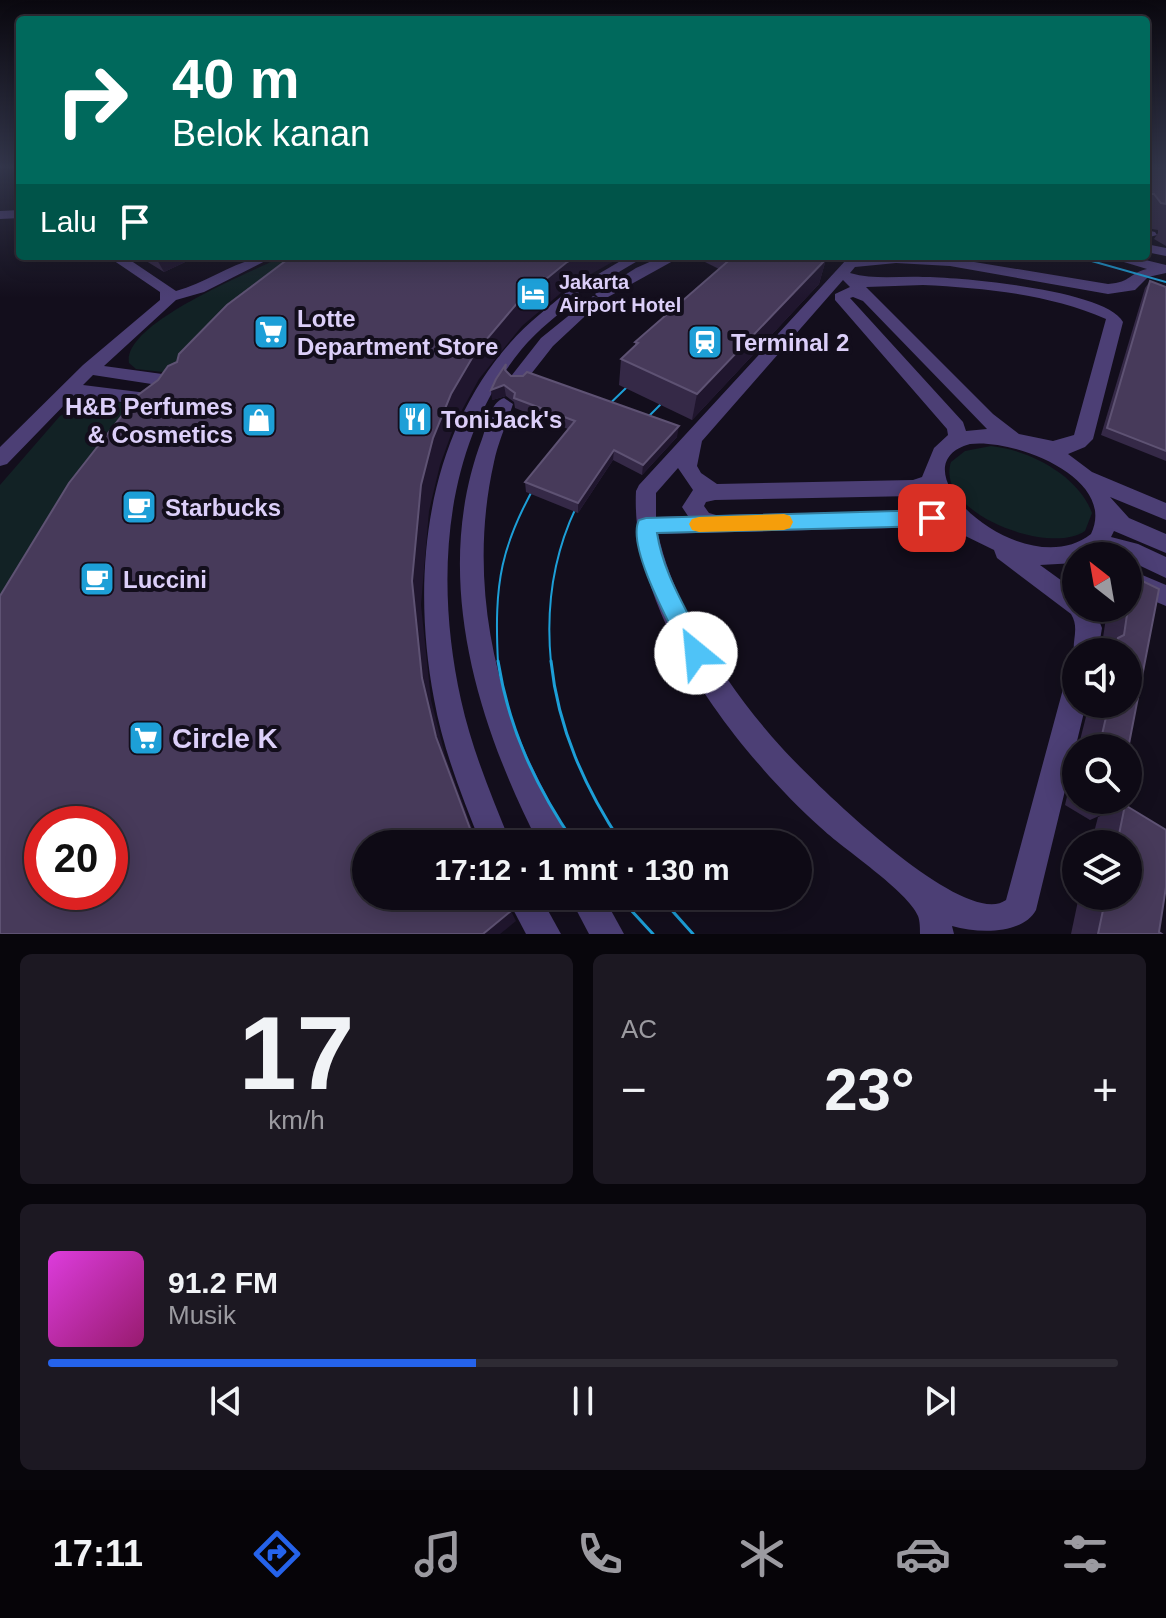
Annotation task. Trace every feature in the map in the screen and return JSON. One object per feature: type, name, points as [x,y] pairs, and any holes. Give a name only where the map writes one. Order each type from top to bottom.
[{"type":"street","points":[[120,260],[164,287],[169,297]]},
{"type":"street","points":[[0,459],[68,389],[160,309],[169,297],[199,289],[260,260]]},
{"type":"street","points":[[489,830],[456,737],[442,676],[434,592],[436,536],[452,461],[475,404],[491,378],[528,333],[589,294],[634,260]]},
{"type":"street","points":[[518,379],[589,294],[666,260]]},
{"type":"street","points":[[1069,718],[1020,910],[1013,923],[1003,929],[977,929],[876,858],[825,813],[777,763],[722,693],[696,653],[660,581],[650,555],[646,496],[649,486],[800,318],[861,261],[909,260],[1099,280],[1138,277],[1150,260]]},
{"type":"street","points":[[847,272],[868,298],[995,428],[1052,454],[1102,486],[1166,512]]},
{"type":"street","points":[[847,272],[863,282],[951,282],[1043,296],[1108,314],[1115,322],[1083,439],[1073,446],[1058,449],[975,436],[951,444]]},
{"type":"street","points":[[717,524],[701,519],[693,507],[698,496],[715,492],[914,488],[929,482],[939,456],[958,436],[956,427],[841,300],[842,294],[853,291],[868,298]]},
{"type":"street","points":[[800,318],[836,308],[853,313]]},
{"type":"street","points":[[886,350],[914,346]]},
{"type":"street","points":[[89,369],[184,383]]},
{"type":"street","points":[[68,389],[166,401]]},
{"type":"street","points":[[504,404],[485,454],[470,532],[475,625],[486,682],[512,758],[548,830]]},
{"type":"street","points":[[695,438],[687,457],[688,473],[696,483],[715,492]]},
{"type":"street","points":[[935,471],[937,488],[949,506],[1062,594]]},
{"type":"street","points":[[1079,473],[1102,499],[1105,509],[1107,530],[1091,542]]},
{"type":"street","points":[[783,491],[794,522]]},
{"type":"street","points":[[1105,509],[1121,524],[1166,544]]},
{"type":"street","points":[[646,526],[932,518],[951,520],[1032,555],[1062,555]]},
{"type":"street","points":[[1142,557],[1166,568]]},
{"type":"street","points":[[1142,585],[1166,596]]},
{"type":"street","points":[[909,881],[933,909],[937,934]]},
{"type":"street","points":[[530,910],[544,934]]},
{"type":"street","points":[[593,910],[607,934]]},
{"type":"shaded area","points":[[275,260],[292,266],[198,376],[136,369],[129,363],[132,348],[145,332],[215,288]]},
{"type":"shaded area","points":[[110,401],[168,409],[0,695],[0,485],[60,416],[82,405]]},
{"type":"shaded area","points":[[991,446],[1036,459],[1064,476],[1076,487],[1092,513],[1085,531],[1068,537],[1023,534],[977,513],[960,498],[950,481],[951,462],[965,451]]},
{"type":"building","points":[[287,260],[571,260],[519,301],[475,353],[451,394],[433,438],[421,485],[412,581],[422,678],[436,737],[471,830],[352,830],[352,910],[510,910],[483,934],[0,934],[0,596],[69,483],[138,395],[158,380],[168,366],[177,362],[179,354],[227,305]]},
{"type":"building","points":[[729,260],[825,260],[697,394],[621,359],[638,343],[635,342]]},
{"type":"building","points":[[1150,281],[1166,287],[1166,451],[1107,428]]},
{"type":"building","points":[[506,364],[505,370],[511,376],[523,376],[527,372],[679,426],[643,465],[614,450],[578,503],[525,482],[575,421],[514,398],[515,393],[504,385],[491,390]]},
{"type":"building","points":[[1142,581],[1159,589],[1142,677],[1142,638],[1118,638],[1124,635],[1126,622],[1142,622]]},
{"type":"building","points":[[1106,718],[1134,718],[1131,734],[1102,734]]},
{"type":"building","points":[[1123,814],[1140,814],[1166,830],[1166,887],[1159,932],[1162,934],[1098,934],[1103,910],[1142,910],[1142,830],[1120,830]]},
{"type":"tram line","points":[[1088,260],[1166,282]]},
{"type":"tram line","points":[[596,417],[626,388]]},
{"type":"tram line","points":[[635,430],[660,405]]},
{"type":"tram line","points":[[498,663],[497,610],[503,565],[516,523],[541,475]]},
{"type":"tram line","points":[[551,663],[549,618],[554,575],[565,533],[584,492]]},
{"type":"tram line","points":[[498,661],[509,711],[526,757],[566,830]]},
{"type":"tram line","points":[[551,661],[560,710],[575,757],[614,830]]},
{"type":"tram line","points":[[631,910],[653,934]]},
{"type":"tram line","points":[[672,910],[693,934]]},
{"type":"slow traffic","points":[[699,524],[784,522]]},
{"type":"place","name":"Jakarta Airport Hotel","points":[[533,294]]},
{"type":"place","name":"Lotte Department Store","points":[[271,332]]},
{"type":"place","name":"Terminal 2","points":[[705,342]]},
{"type":"place","name":"ToniJack's","points":[[415,419]]},
{"type":"place","name":"H&B Perfumes & Cosmetics","points":[[259,420]]},
{"type":"place","name":"Starbucks","points":[[139,507]]},
{"type":"place","name":"Luccini","points":[[97,579]]},
{"type":"place","name":"Circle K","points":[[146,738]]},
{"type":"route","points":[[696,653],[660,581],[650,555],[646,526],[932,518]]}]
